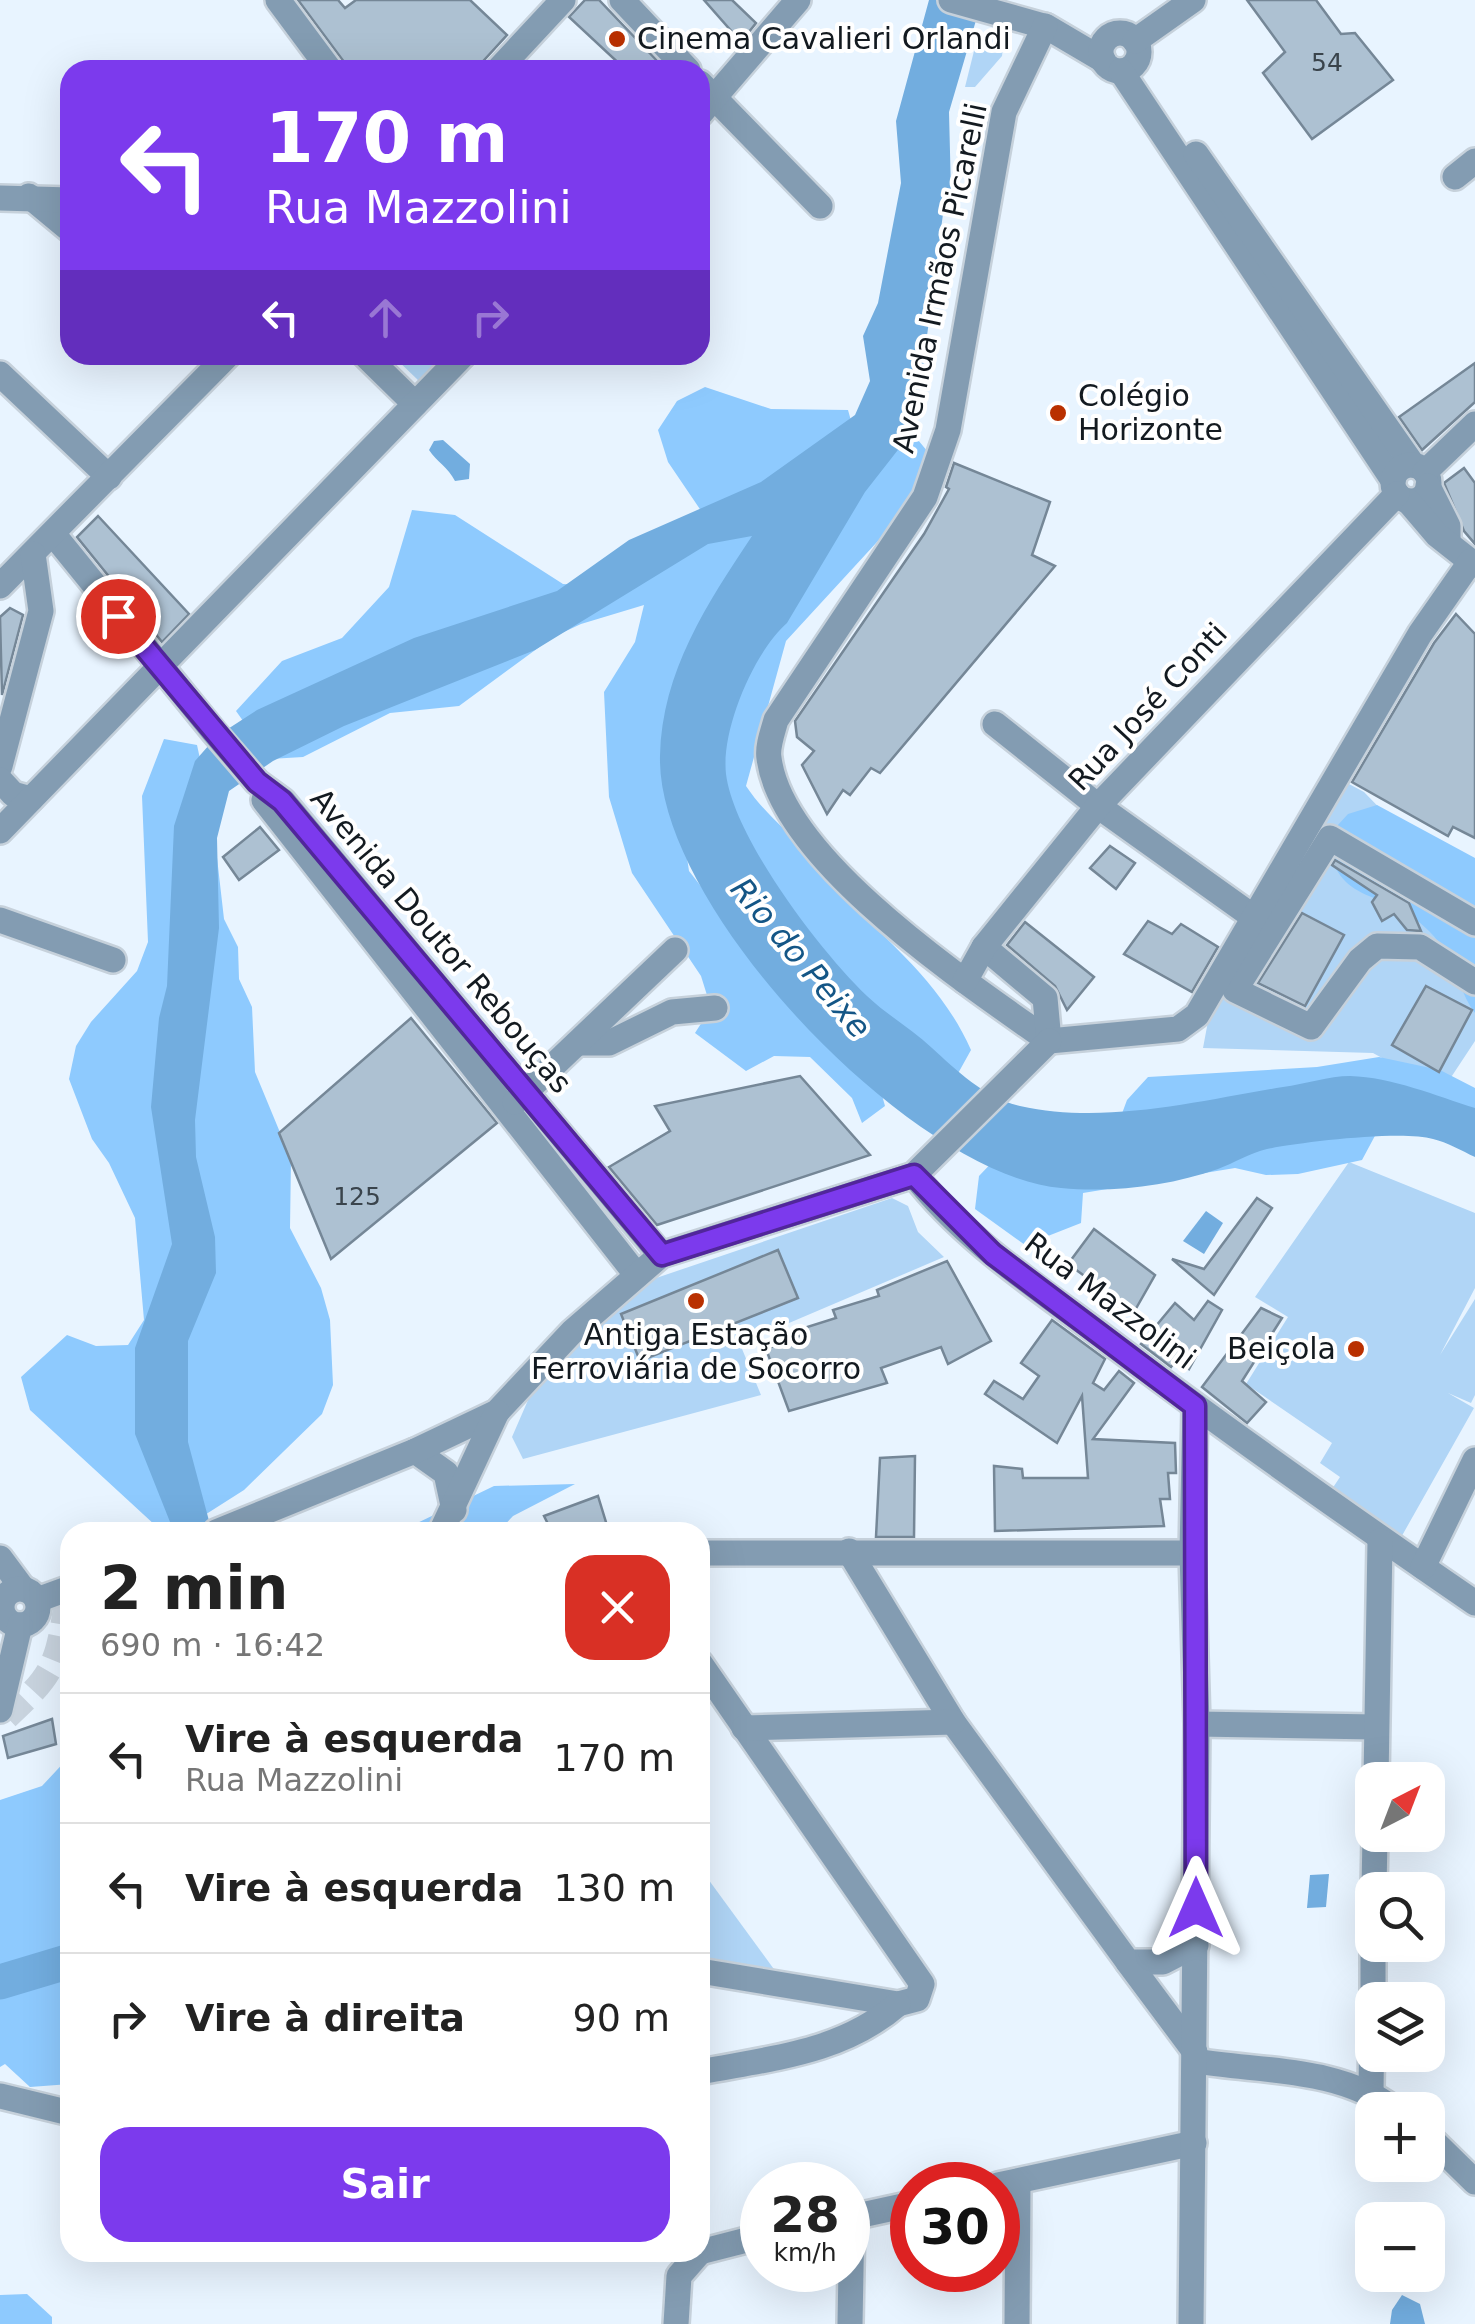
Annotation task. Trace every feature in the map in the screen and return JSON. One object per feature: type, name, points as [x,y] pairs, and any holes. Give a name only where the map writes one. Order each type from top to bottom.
[{"type":"street","points":[[278,0],[323,60]]},
{"type":"street","points":[[507,60],[562,0]]},
{"type":"street","points":[[622,0],[679,60]]},
{"type":"street","points":[[710,94],[798,0]]},
{"type":"street","points":[[951,0],[1016,16],[1122,54],[1411,483],[1437,535],[1473,563],[1420,634],[1235,990],[1311,1027],[1360,960],[1377,946],[1420,946],[1475,982]]},
{"type":"street","points":[[1122,54],[1192,0]]},
{"type":"street","name":"Avenida Irmãos Picarelli","points":[[1046,27],[1004,112],[948,430],[925,496],[776,720],[768,756],[800,825],[885,919],[1049,1041]]},
{"type":"street","points":[[710,104],[820,206]]},
{"type":"street","points":[[28,196],[60,222]]},
{"type":"street","points":[[0,198],[60,199]]},
{"type":"street","points":[[0,586],[218,365]]},
{"type":"street","points":[[375,365],[415,404]]},
{"type":"street","points":[[0,831],[453,365]]},
{"type":"street","points":[[0,374],[109,477]]},
{"type":"street","name":"Rua José Conti","points":[[965,981],[984,948],[1098,806],[1411,483],[1475,424]]},
{"type":"street","points":[[54,535],[161,669]]},
{"type":"street","points":[[0,766],[42,611],[32,554]]},
{"type":"street","name":"Avenida Doutor Rebouças","points":[[161,669],[255,779],[268,810],[341,886],[517,1100],[570,1169],[634,1274]]},
{"type":"street","points":[[995,724],[1098,806],[1252,916]]},
{"type":"street","points":[[0,780],[12,794],[31,799]]},
{"type":"street","points":[[242,1522],[416,1451],[497,1412],[634,1274],[662,1255],[923,1168],[1049,1041],[1178,1029],[1189,1023],[1252,916],[1319,831]]},
{"type":"street","points":[[1319,831],[1475,924]]},
{"type":"street","points":[[0,920],[113,960]]},
{"type":"street","points":[[984,948],[1044,998],[1049,1041]]},
{"type":"street","points":[[517,1100],[582,1043],[675,950]]},
{"type":"street","points":[[582,1043],[608,1043],[672,1012],[715,1008]]},
{"type":"street","name":"Rua Mazzolini","points":[[923,1168],[993,1254],[1380,1541],[1475,1603]]},
{"type":"street","name":"Avenida Doutor Rebouças","points":[[570,1169],[662,1255]]},
{"type":"street","points":[[1190,2324],[1196,1945],[1197,1724],[1192,1552],[1195,1406]]},
{"type":"street","points":[[447,1521],[497,1412]]},
{"type":"street","points":[[416,1451],[446,1472],[447,1521]]},
{"type":"street","points":[[1423,1567],[1475,1460]]},
{"type":"street","points":[[1376,1762],[1380,1541]]},
{"type":"street","points":[[849,1551],[953,1722],[1195,2056],[1289,2072],[1372,2092],[1372,2072]]},
{"type":"street","points":[[710,1552],[1192,1552]]},
{"type":"street","points":[[0,1558],[30,1595],[35,1617],[9,1621],[2,1716]]},
{"type":"street","points":[[30,1595],[60,1594]]},
{"type":"street","points":[[710,1678],[922,1984],[917,1999],[898,2004],[710,1973]]},
{"type":"street","points":[[744,1728],[953,1722]]},
{"type":"street","points":[[1197,1724],[1376,1728]]},
{"type":"street","points":[[1128,1962],[1163,1962],[1196,1945]]},
{"type":"street","points":[[710,2070],[822,2048],[876,2024],[898,2004]]},
{"type":"street","points":[[0,2096],[60,2111]]},
{"type":"street","points":[[1020,2180],[1194,2143]]},
{"type":"street","points":[[1445,2153],[1475,2182]]},
{"type":"street","points":[[710,2249],[740,2241]]},
{"type":"street","points":[[676,2324],[678,2276],[691,2262]]},
{"type":"street","points":[[850,2292],[850,2324]]},
{"type":"street","points":[[1015,2292],[1017,2324]]},
{"type":"shaded area","points":[[977,39],[1003,47],[1002,56],[975,87],[965,87]]},
{"type":"shaded area","points":[[402,365],[434,365],[419,381]]},
{"type":"shaded area","points":[[705,387],[771,409],[848,410],[857,442],[918,440],[938,464],[923,492],[786,641],[746,786],[832,885],[909,961],[943,1002],[971,1050],[956,1077],[901,1058],[678,798],[689,871],[775,981],[876,1074],[885,1106],[862,1123],[852,1098],[810,1057],[774,1056],[746,1071],[695,1033],[711,1008],[701,976],[632,873],[609,797],[604,692],[635,642],[644,605],[553,637],[459,706],[390,713],[303,757],[270,759],[236,711],[282,661],[342,638],[389,587],[412,510],[455,515],[563,584],[600,586],[710,524],[668,462],[658,430],[677,401]]},
{"type":"shaded area","points":[[164,739],[197,745],[212,814],[224,919],[238,947],[239,979],[252,1007],[255,1072],[291,1159],[290,1228],[321,1288],[330,1320],[333,1385],[322,1414],[244,1490],[194,1522],[152,1522],[30,1410],[21,1377],[67,1335],[96,1346],[128,1345],[144,1320],[135,1218],[109,1163],[92,1139],[69,1079],[76,1046],[91,1022],[137,971],[148,942],[142,796]]},
{"type":"shaded area","points":[[1349,784],[1364,792],[1475,906],[1475,1041],[1442,1091],[1373,1053],[1203,1048],[1209,1016]]},
{"type":"shaded area","points":[[1377,805],[1475,858],[1475,1013],[1445,952],[1429,931],[1396,907],[1352,887],[1332,860],[1327,837],[1348,814]]},
{"type":"shaded area","points":[[1379,1057],[1440,1070],[1475,1088],[1475,1124],[1377,1132],[1362,1160],[1298,1174],[1266,1175],[1235,1168],[1083,1193],[1081,1223],[1025,1245],[975,1209],[979,1176],[1000,1154],[1117,1127],[1127,1100],[1148,1077],[1317,1067]]},
{"type":"shaded area","name":"Beiçola","points":[[1349,1162],[1475,1213],[1475,1288],[1440,1355],[1475,1299],[1475,1395],[1471,1403],[1448,1393],[1474,1408],[1399,1541],[1328,1495],[1340,1477],[1320,1463],[1332,1443],[1246,1384],[1288,1317],[1255,1297]]},
{"type":"shaded area","points":[[892,1198],[908,1206],[918,1232],[944,1257],[740,1344],[761,1395],[523,1459],[512,1437],[535,1384],[615,1292]]},
{"type":"shaded area","points":[[575,1484],[507,1522],[419,1522],[494,1486]]},
{"type":"shaded area","points":[[60,1767],[60,2085],[30,2087],[5,2064],[0,2067],[0,1800],[42,1786]]},
{"type":"shaded area","points":[[710,1882],[776,1972],[710,1963]]},
{"type":"shaded area","points":[[27,2294],[52,2317],[52,2324],[0,2324],[0,2295]]},
{"type":"water","name":"Rio do Peixe","points":[[929,0],[982,0],[949,112],[951,192],[943,214],[917,412],[901,446],[865,492],[787,623],[763,652],[734,714],[726,774],[732,800],[762,861],[826,951],[875,1003],[983,1090],[1007,1102],[1053,1111],[1119,1112],[1334,1077],[1366,1077],[1475,1108],[1475,1157],[1433,1139],[1351,1138],[1267,1149],[1218,1169],[1161,1184],[1101,1190],[1061,1188],[1001,1172],[935,1136],[868,1085],[803,1024],[746,956],[700,885],[670,817],[660,756],[669,695],[704,613],[752,536],[708,544],[535,650],[344,726],[273,761],[229,791],[217,838],[219,928],[195,1120],[196,1157],[215,1237],[216,1273],[188,1341],[188,1442],[209,1522],[170,1522],[135,1434],[135,1348],[172,1244],[151,1107],[159,1018],[167,986],[174,826],[195,761],[217,736],[257,710],[414,638],[557,591],[629,540],[761,482],[855,415],[870,381],[863,336],[878,303],[901,183],[896,121]]},
{"type":"water","points":[[443,440],[470,464],[469,479],[455,481],[429,450],[434,441]]},
{"type":"water","points":[[1206,1211],[1223,1223],[1204,1254],[1183,1241]]},
{"type":"water","points":[[1329,1874],[1326,1907],[1307,1908],[1310,1875]]},
{"type":"water","points":[[1402,2295],[1420,2304],[1425,2324],[1390,2324],[1392,2310]]},
{"type":"building","points":[[298,0],[338,0],[345,8],[356,0],[470,0],[507,35],[484,60],[343,60]]},
{"type":"building","name":"Cinema Cavalieri Orlandi","points":[[585,0],[599,0],[656,60],[615,60],[569,17]]},
{"type":"building","points":[[704,0],[732,0],[756,23],[741,42]]},
{"type":"building","points":[[1247,0],[1316,0],[1341,34],[1355,33],[1393,80],[1312,139],[1263,73],[1285,52]]},
{"type":"building","points":[[1475,363],[1475,402],[1422,450],[1399,417]]},
{"type":"building","points":[[954,463],[1050,502],[1032,555],[1055,566],[880,773],[871,768],[850,795],[843,790],[827,814],[802,765],[814,751],[797,737],[795,721],[924,534],[949,489],[946,487]]},
{"type":"building","points":[[1464,468],[1475,483],[1475,544],[1464,531],[1444,483]]},
{"type":"building","points":[[98,516],[189,614],[162,642],[77,537]]},
{"type":"building","points":[[10,608],[23,615],[2,695],[0,617]]},
{"type":"building","points":[[1456,614],[1475,634],[1475,838],[1453,827],[1448,836],[1352,782],[1434,643]]},
{"type":"building","points":[[260,827],[279,850],[239,880],[223,857]]},
{"type":"building","points":[[1110,846],[1135,863],[1116,889],[1090,868]]},
{"type":"building","points":[[1335,860],[1409,903],[1421,931],[1407,930],[1394,914],[1382,921],[1372,902],[1377,895],[1332,865]]},
{"type":"building","points":[[1302,913],[1344,935],[1305,1006],[1258,983]]},
{"type":"building","points":[[1148,921],[1172,934],[1181,924],[1218,947],[1192,992],[1124,954]]},
{"type":"building","points":[[1025,922],[1094,977],[1067,1010],[1055,986],[1007,945]]},
{"type":"building","points":[[1426,986],[1472,1010],[1439,1072],[1392,1045]]},
{"type":"building","points":[[411,1018],[497,1123],[331,1259],[279,1133]]},
{"type":"building","points":[[800,1076],[870,1155],[657,1225],[609,1167],[670,1131],[655,1106]]},
{"type":"building","points":[[1257,1198],[1272,1208],[1214,1295],[1172,1259],[1204,1269]]},
{"type":"building","points":[[1094,1229],[1155,1275],[1134,1312],[1068,1264]]},
{"type":"building","points":[[778,1250],[798,1298],[640,1361],[621,1314]]},
{"type":"building","points":[[947,1261],[991,1341],[948,1364],[941,1347],[881,1368],[887,1383],[789,1411],[766,1349],[806,1333],[804,1328],[836,1318],[833,1310],[879,1296],[877,1290]]},
{"type":"building","points":[[1208,1301],[1222,1310],[1189,1369],[1177,1359],[1171,1367],[1141,1344],[1175,1303],[1194,1320]]},
{"type":"building","points":[[1261,1308],[1282,1318],[1242,1381],[1266,1402],[1247,1423],[1202,1387]]},
{"type":"building","points":[[1052,1320],[1105,1359],[1093,1383],[1104,1390],[1119,1371],[1134,1383],[1093,1439],[1175,1443],[1176,1473],[1168,1473],[1170,1499],[1160,1499],[1164,1526],[995,1531],[994,1466],[1022,1469],[1023,1478],[1088,1478],[1082,1396],[1057,1443],[985,1394],[994,1381],[1023,1399],[1039,1376],[1021,1363]]},
{"type":"building","points":[[915,1456],[914,1537],[876,1537],[880,1458]]},
{"type":"building","points":[[598,1496],[606,1522],[547,1522],[544,1516]]},
{"type":"building","points":[[52,1719],[56,1744],[8,1758],[3,1736]]},
{"type":"waterway","points":[[0,1982],[60,1964]]},
{"type":"tunnel","points":[[7,1717],[43,1679],[60,1638]]},
{"type":"place","name":"Cinema Cavalieri Orlandi","points":[[617,39]]},
{"type":"place","name":"Colégio Horizonte","points":[[1058,413]]},
{"type":"place","name":"Antiga Estação Ferroviária de Socorro","points":[[696,1301]]},
{"type":"place","name":"Beiçola","points":[[1356,1349]]},
{"type":"route","points":[[118,616],[257,782],[282,801],[662,1255],[914,1175],[930,1196],[993,1254],[1195,1406],[1192,1552],[1197,1724],[1196,1908]]}]
